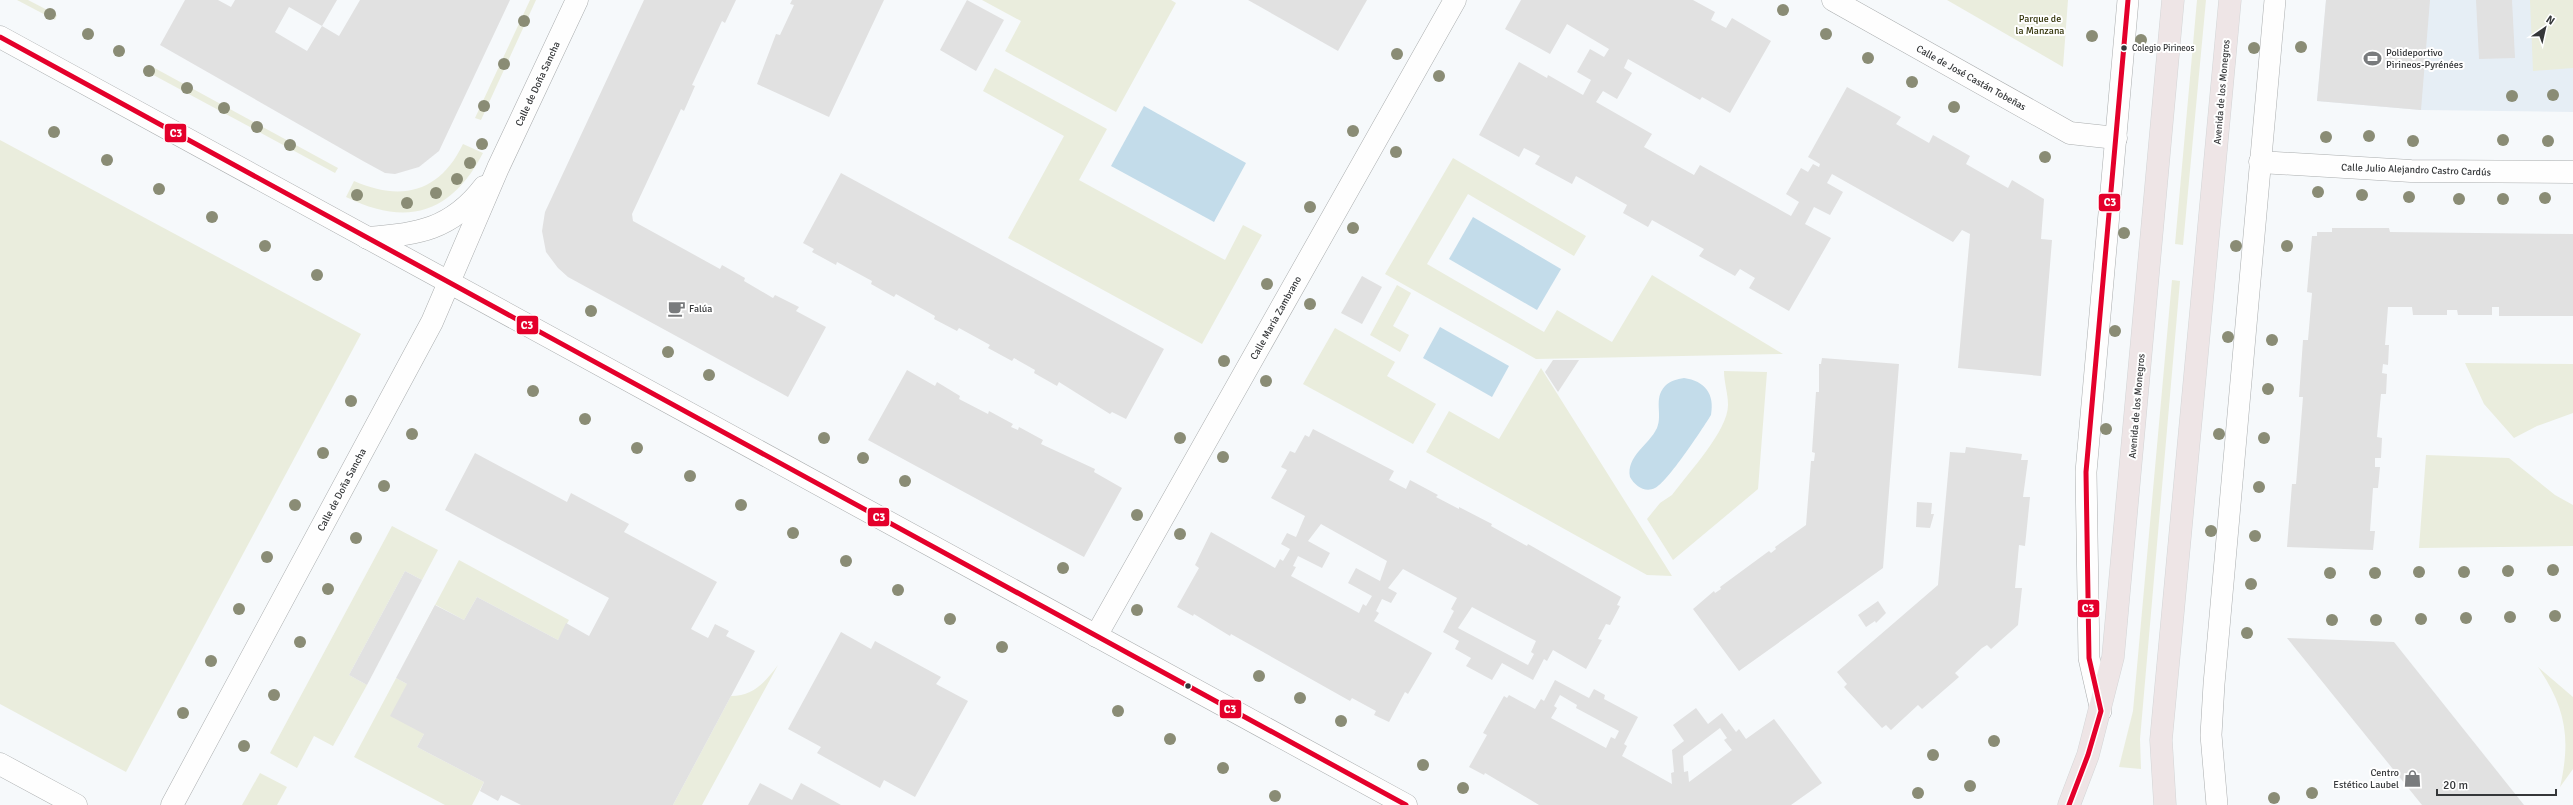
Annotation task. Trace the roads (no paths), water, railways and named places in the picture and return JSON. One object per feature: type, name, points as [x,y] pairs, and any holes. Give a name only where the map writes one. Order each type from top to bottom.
[{"type":"main road","name":"Avenida de los Monegros","points":[[2069,805],[2088,754],[2101,711],[2112,657],[2124,548],[2173,0]]},
{"type":"main road","name":"Avenida de los Monegros","points":[[2165,805],[2161,740],[2230,0]]},
{"type":"street","name":"Calle de Doña Sancha","points":[[172,805],[432,322],[498,168],[577,0]]},
{"type":"street","name":"Calle María Zambrano","points":[[1096,636],[1455,0]]},
{"type":"street","name":"Calle de José Castán Tobeñas","points":[[1833,0],[2070,133],[2116,138]]},
{"type":"street","points":[[0,37],[1406,805]]},
{"type":"street","name":"Calle Julio Alejandro Castro Cardús","points":[[2260,162],[2411,171],[2573,172]]},
{"type":"street","name":"Calle de Doña Sancha","points":[[367,238],[399,236],[421,232],[442,224],[475,199],[498,168]]},
{"type":"street","points":[[0,764],[76,805]]},
{"type":"lane","points":[[2101,711],[2089,658],[2086,472],[2128,0]]},
{"type":"lane","points":[[2217,805],[2211,735],[2214,684],[2274,0]]},
{"type":"water","points":[[1144,106],[1246,163],[1214,222],[1111,166]]},
{"type":"water","points":[[1473,217],[1561,269],[1537,310],[1449,259]]},
{"type":"water","points":[[1440,327],[1509,366],[1492,397],[1423,358]]},
{"type":"water","points":[[1684,378],[1698,382],[1707,390],[1711,401],[1711,415],[1701,431],[1661,484],[1648,490],[1641,488],[1637,486],[1630,477],[1631,463],[1657,428],[1659,423],[1659,401],[1661,391],[1669,383]]},
{"type":"place","name":"Colegio Pirineos","points":[[2124,48]]},
{"type":"place","name":"Polideportivo Pirineos-Pyrénées","points":[[2373,59]]},
{"type":"place","name":"Falúa","points":[[676,309]]},
{"type":"place","name":"Centro Estético Laubel","points":[[2412,779]]},
{"type":"park label","name":"Parque de la Manzana","points":[[2040,24]]}]
